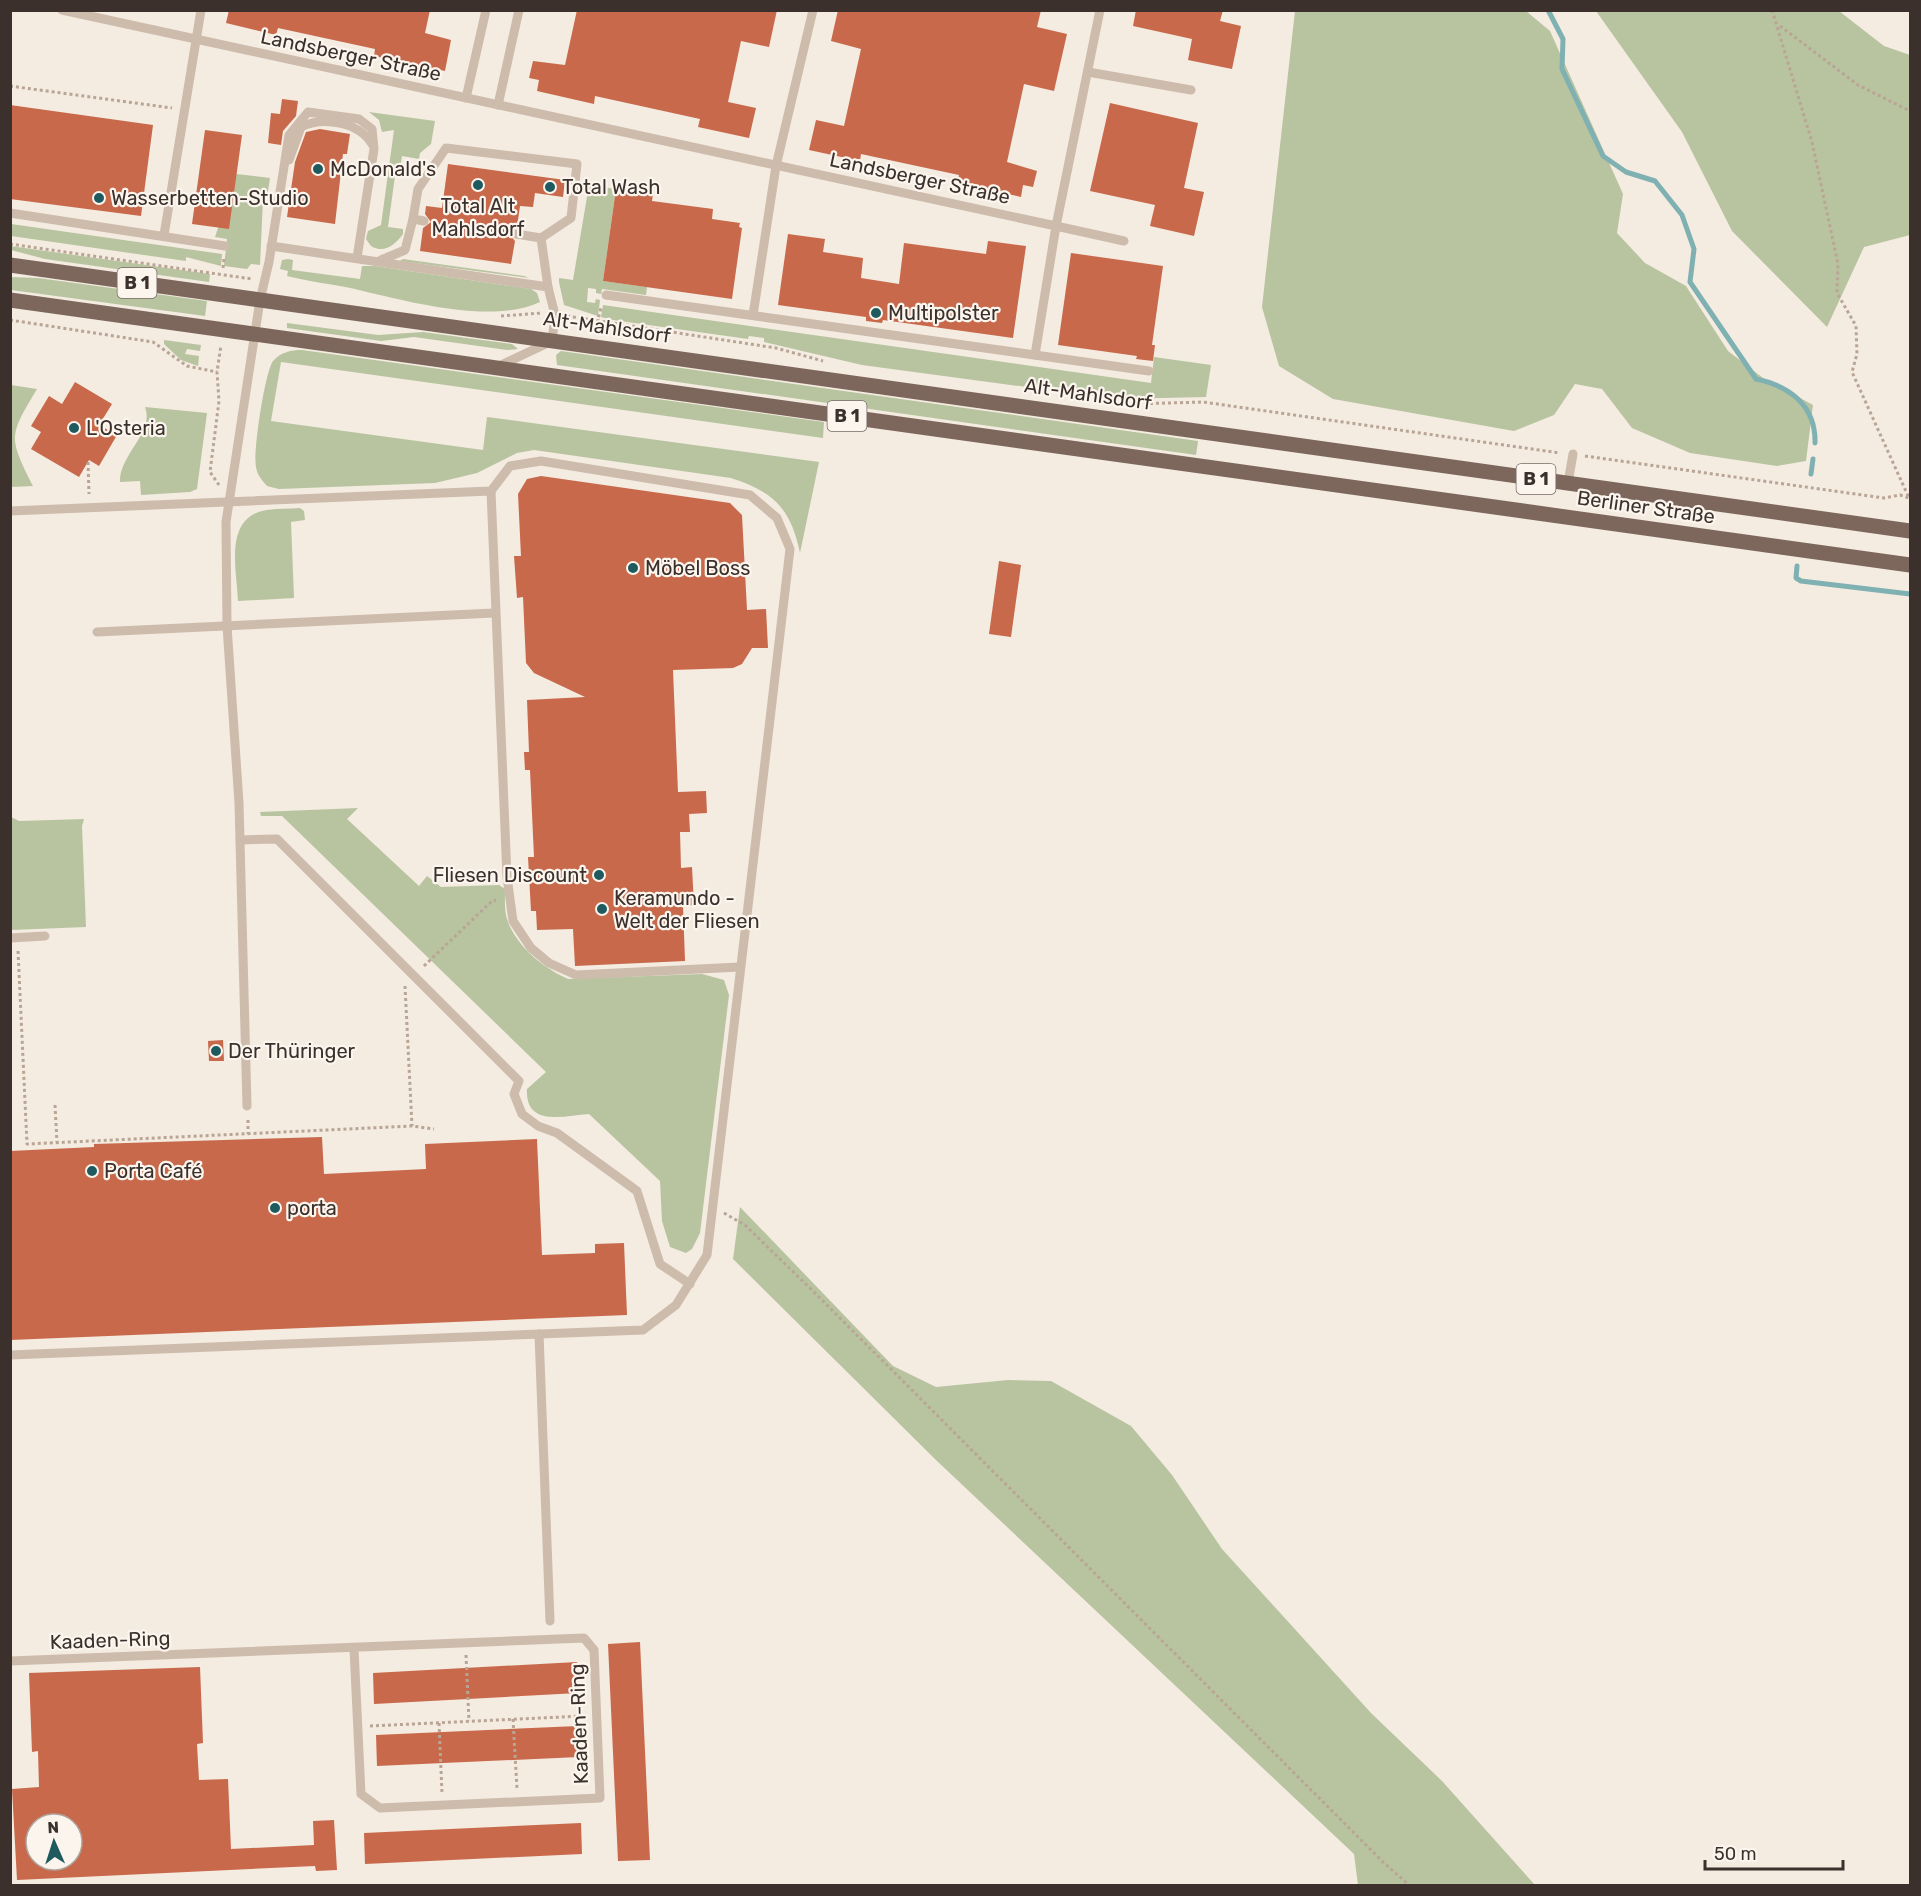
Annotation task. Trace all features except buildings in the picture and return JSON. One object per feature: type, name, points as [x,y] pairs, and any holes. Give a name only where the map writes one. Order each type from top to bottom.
[{"type":"main road","name":"Alt-Mahlsdorf","points":[[10,265],[1197,431]]},
{"type":"main road","name":"B 1","points":[[10,300],[496,367]]},
{"type":"main road","name":"Berliner Straße","points":[[496,367],[1911,565]]},
{"type":"main road","name":"Berliner Straße","points":[[1197,431],[1911,531]]},
{"type":"lane","name":"Landsberger Straße","points":[[62,10],[1124,241]]},
{"type":"lane","points":[[164,235],[201,10]]},
{"type":"lane","points":[[466,98],[486,10]]},
{"type":"lane","points":[[498,105],[519,10]]},
{"type":"lane","points":[[753,315],[776,166],[813,10]]},
{"type":"lane","points":[[1035,355],[1056,226],[1100,10]]},
{"type":"lane","points":[[1088,72],[1191,90]]},
{"type":"lane","points":[[247,1106],[240,840],[227,626],[226,522],[260,300],[289,135],[308,112],[359,119],[372,129],[374,148],[357,258]]},
{"type":"lane","points":[[378,261],[405,250],[418,189],[446,148],[577,164],[571,218],[542,238],[516,234]]},
{"type":"lane","points":[[10,213],[225,246]]},
{"type":"lane","points":[[413,219],[424,221]]},
{"type":"lane","points":[[496,367],[552,341],[555,315],[548,286],[542,238]]},
{"type":"lane","points":[[271,246],[548,286]]},
{"type":"lane","points":[[606,295],[1149,372]]},
{"type":"lane","points":[[1568,483],[1573,454]]},
{"type":"lane","points":[[10,1355],[643,1330],[676,1305],[707,1255],[790,549],[777,518],[750,495],[541,461],[510,466],[491,491],[494,613],[507,877],[513,921],[531,948],[549,963],[576,975],[740,967]]},
{"type":"lane","points":[[10,511],[491,491]]},
{"type":"lane","points":[[96,632],[494,613]]},
{"type":"lane","points":[[240,840],[277,839],[519,1081],[514,1094],[522,1114],[538,1125],[557,1133],[637,1191],[660,1264],[690,1284]]},
{"type":"lane","points":[[10,938],[45,936]]},
{"type":"lane","points":[[539,1334],[550,1621]]},
{"type":"lane","name":"Kaaden-Ring","points":[[10,1661],[584,1638],[594,1650],[600,1798],[380,1808],[361,1794],[354,1649]]},
{"type":"path","points":[[1125,404],[1203,402],[1884,498],[1900,495],[1909,498],[1852,372],[1857,354],[1856,326],[1837,293],[1838,264],[1812,142],[1772,10]]},
{"type":"path","points":[[1778,25],[1858,85],[1911,111]]},
{"type":"path","points":[[10,86],[184,110]]},
{"type":"path","points":[[10,244],[251,279]]},
{"type":"path","points":[[497,316],[529,312],[555,315],[776,348],[830,363]]},
{"type":"path","points":[[10,320],[153,342],[187,366],[217,372]]},
{"type":"path","points":[[211,474],[219,401],[217,372],[219,355]]},
{"type":"path","points":[[88,462],[90,508]]},
{"type":"path","points":[[10,952],[18,951],[27,1144],[412,1126],[434,1130]]},
{"type":"path","points":[[55,1105],[57,1142]]},
{"type":"path","points":[[713,1210],[728,1214],[745,1225],[1088,1564],[1382,1861],[1410,1886]]},
{"type":"path","points":[[466,1644],[469,1721]]},
{"type":"path","points":[[358,1726],[596,1716]]},
{"type":"path","points":[[513,1719],[517,1802]]},
{"type":"path","points":[[439,1723],[443,1805]]},
{"type":"green space","points":[[1295,11],[1526,11],[1550,31],[1623,194],[1617,233],[1645,263],[1686,286],[1728,351],[1763,378],[1813,405],[1806,461],[1777,466],[1690,453],[1632,428],[1602,389],[1575,384],[1554,415],[1514,431],[1333,399],[1279,366],[1262,307]]},
{"type":"green space","points":[[1596,11],[1839,11],[1884,46],[1910,55],[1910,235],[1864,247],[1827,327],[1732,231],[1682,132]]},
{"type":"green space","points":[[369,112],[435,121],[431,144],[420,153],[419,159],[402,156],[400,169],[396,169],[388,227],[403,229],[403,234],[393,245],[385,249],[371,246],[366,239],[368,231],[381,225],[394,130],[382,132],[379,120]]},
{"type":"green space","points":[[236,174],[270,178],[268,191],[263,199],[260,265],[251,264],[247,269],[224,266],[227,239],[215,237]]},
{"type":"green space","points":[[589,185],[616,189],[603,281],[647,287],[646,295],[602,289],[601,294],[596,293],[596,289],[588,288],[587,302],[595,303],[596,299],[600,300],[598,316],[564,305],[559,282],[559,278],[573,280]]},
{"type":"green space","points":[[11,224],[222,254],[221,266],[186,257],[186,261],[11,236]]},
{"type":"green space","points":[[10,246],[210,274],[209,282],[45,259],[11,250]]},
{"type":"green space","points":[[403,259],[524,276],[529,278],[400,261]]},
{"type":"green space","points":[[282,260],[293,260],[292,270],[360,279],[362,266],[375,266],[531,289],[537,293],[540,302],[520,309],[498,311],[449,309],[287,276],[288,271],[280,269]]},
{"type":"green space","points":[[11,277],[38,278],[207,301],[205,316],[11,290]]},
{"type":"green space","points":[[603,305],[1151,383],[1154,357],[1211,365],[1206,397],[1116,399],[862,365],[764,342],[764,338],[749,336],[748,339],[613,320],[601,317]]},
{"type":"green space","points":[[287,323],[378,335],[423,332],[512,344],[518,349],[507,350],[414,337],[381,341],[287,328]]},
{"type":"green space","points":[[164,340],[201,345],[200,351],[187,349],[185,354],[199,356],[198,366],[181,360],[164,344]]},
{"type":"green space","points":[[302,350],[824,422],[823,438],[281,362],[271,421],[483,450],[487,417],[819,462],[800,553],[786,514],[769,496],[746,483],[731,478],[534,450],[517,453],[477,473],[435,483],[279,489],[267,486],[256,467],[263,395],[273,361],[286,352]]},
{"type":"green space","points":[[561,351],[1198,441],[1196,455],[557,365],[556,355]]},
{"type":"green space","points":[[11,385],[37,389],[21,417],[15,436],[19,456],[33,486],[11,487]]},
{"type":"green space","points":[[145,407],[207,413],[197,489],[190,492],[141,495],[140,481],[120,482],[125,462],[145,425],[147,416]]},
{"type":"green space","points":[[300,508],[304,511],[305,520],[291,522],[294,598],[238,601],[235,548],[242,525],[250,517],[262,511]]},
{"type":"green space","points":[[358,808],[347,819],[419,886],[427,876],[441,887],[499,885],[505,889],[507,918],[518,940],[541,963],[568,979],[702,974],[724,980],[729,995],[700,1233],[692,1249],[686,1253],[670,1247],[662,1221],[660,1181],[589,1114],[557,1117],[539,1114],[532,1109],[528,1101],[527,1089],[546,1072],[282,816],[261,816],[260,812]]},
{"type":"green space","points":[[11,817],[19,821],[84,819],[82,826],[86,927],[11,930]]},
{"type":"green space","points":[[740,1207],[893,1366],[936,1387],[1008,1380],[1051,1381],[1131,1426],[1172,1475],[1222,1549],[1371,1713],[1442,1781],[1535,1885],[1358,1885],[1354,1854],[937,1461],[733,1259]]},
{"type":"waterway","points":[[1548,10],[1563,39],[1562,69],[1603,156],[1626,172],[1655,181],[1682,215],[1694,249],[1690,282],[1756,379],[1780,387],[1799,400],[1806,408],[1811,418],[1815,443]]},
{"type":"waterway","points":[[1811,474],[1813,459]]},
{"type":"waterway","points":[[1797,566],[1796,578],[1801,581],[1910,594]]},
{"type":"place","name":"McDonald's","points":[[318,169]]},
{"type":"place","name":"Total Alt Mahlsdorf","points":[[478,185]]},
{"type":"place","name":"Total Wash","points":[[550,187]]},
{"type":"place","name":"Wasserbetten-Studio","points":[[99,198]]},
{"type":"place","name":"Multipolster","points":[[876,313]]},
{"type":"place","name":"L'Osteria","points":[[74,428]]},
{"type":"place","name":"Möbel Boss","points":[[633,568]]},
{"type":"place","name":"Fliesen Discount","points":[[599,875]]},
{"type":"place","name":"Keramundo - Welt der Fliesen","points":[[602,909]]},
{"type":"place","name":"Der Thüringer","points":[[216,1051]]},
{"type":"place","name":"Porta Café","points":[[92,1171]]},
{"type":"place","name":"porta","points":[[275,1208]]}]
